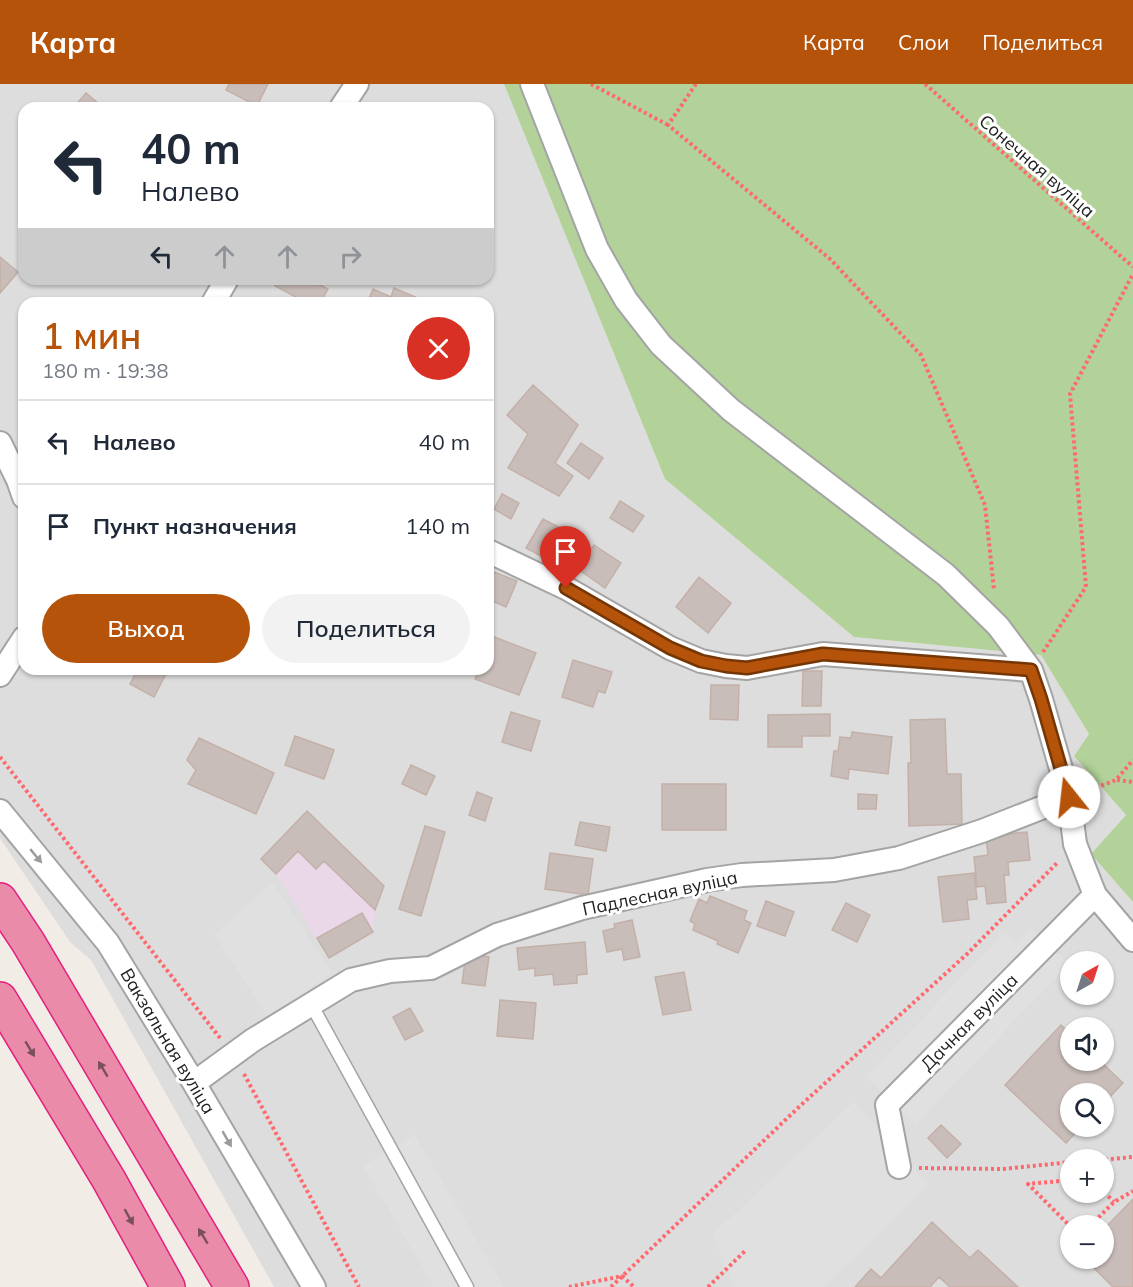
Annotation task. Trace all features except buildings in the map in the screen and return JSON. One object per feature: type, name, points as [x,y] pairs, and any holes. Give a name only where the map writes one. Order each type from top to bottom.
[{"type":"highway","points":[[0,900],[28,942],[232,1287]]},
{"type":"highway","points":[[0,999],[109,1180],[168,1287]]},
{"type":"street","points":[[345,102],[357,84]]},
{"type":"street","points":[[532,84],[597,249],[626,300],[661,345],[731,410],[946,575],[998,626],[1031,670],[1069,797],[1075,844],[1095,895],[1133,940]]},
{"type":"street","points":[[0,443],[18,480]]},
{"type":"street","points":[[494,554],[566,588],[670,648],[701,661],[747,668],[823,654],[1031,670]]},
{"type":"street","points":[[0,675],[18,647]]},
{"type":"street","name":"Падлесная вуліца","points":[[194,1083],[253,1040],[351,980],[390,971],[431,968],[497,935],[582,908],[707,880],[742,875],[834,870],[899,858],[982,831],[1069,797]]},
{"type":"street","name":"Вакзальная вуліца","points":[[0,811],[108,943],[194,1083],[314,1287]]},
{"type":"street","name":"Дачная вуліца","points":[[899,1167],[887,1106],[1095,895]]},
{"type":"lane","points":[[311,1004],[467,1287]]},
{"type":"path","points":[[591,84],[668,125],[830,259],[921,355],[985,505],[998,626]]},
{"type":"path","points":[[668,125],[696,84]]},
{"type":"path","name":"Сонечная вуліца","points":[[925,84],[1133,267]]},
{"type":"path","points":[[1031,670],[1086,587],[1071,394],[1133,274]]},
{"type":"path","points":[[0,757],[234,1054],[359,1287]]},
{"type":"path","points":[[1116,780],[1133,760]]},
{"type":"path","points":[[1069,797],[1116,780],[1133,782]]},
{"type":"path","points":[[611,1287],[801,1105],[967,954],[1075,844]]},
{"type":"path","points":[[1114,1159],[1133,1157]]},
{"type":"path","points":[[899,1167],[1003,1169],[1060,1163]]},
{"type":"path","points":[[1060,1180],[1028,1184],[1060,1216]]},
{"type":"path","points":[[1114,1202],[1133,1191]]},
{"type":"path","points":[[1101,1215],[1113,1203]]},
{"type":"path","points":[[708,1287],[746,1250]]},
{"type":"path","points":[[568,1287],[622,1276]]},
{"type":"path","points":[[622,1276],[634,1287]]},
{"type":"shaded area","points":[[0,84],[504,84],[665,479],[854,637],[1041,655],[1089,734],[1074,756],[1126,815],[1091,854],[1133,902],[1133,1287],[274,1287],[91,960],[70,942],[0,838]]},
{"type":"shaded area","points":[[307,811],[384,886],[375,910],[373,932],[329,958],[276,874],[261,859]]},
{"type":"shaded area","points":[[272,882],[332,973],[267,1016],[215,935]]},
{"type":"shaded area","points":[[1031,928],[1060,955],[1060,973],[916,1124],[866,1077],[1004,933],[1016,943]]},
{"type":"shaded area","points":[[854,1102],[928,1185],[824,1287],[734,1287],[713,1234]]},
{"type":"shaded area","points":[[415,1135],[504,1287],[434,1287],[363,1166]]},
{"type":"green space","points":[[504,84],[1133,84],[1133,902],[1091,854],[1126,815],[1074,756],[1089,734],[1041,655],[854,637],[665,479]]},
{"type":"route","points":[[566,588],[670,648],[701,661],[726,666],[747,668],[823,654],[1031,670],[1069,797]]}]
